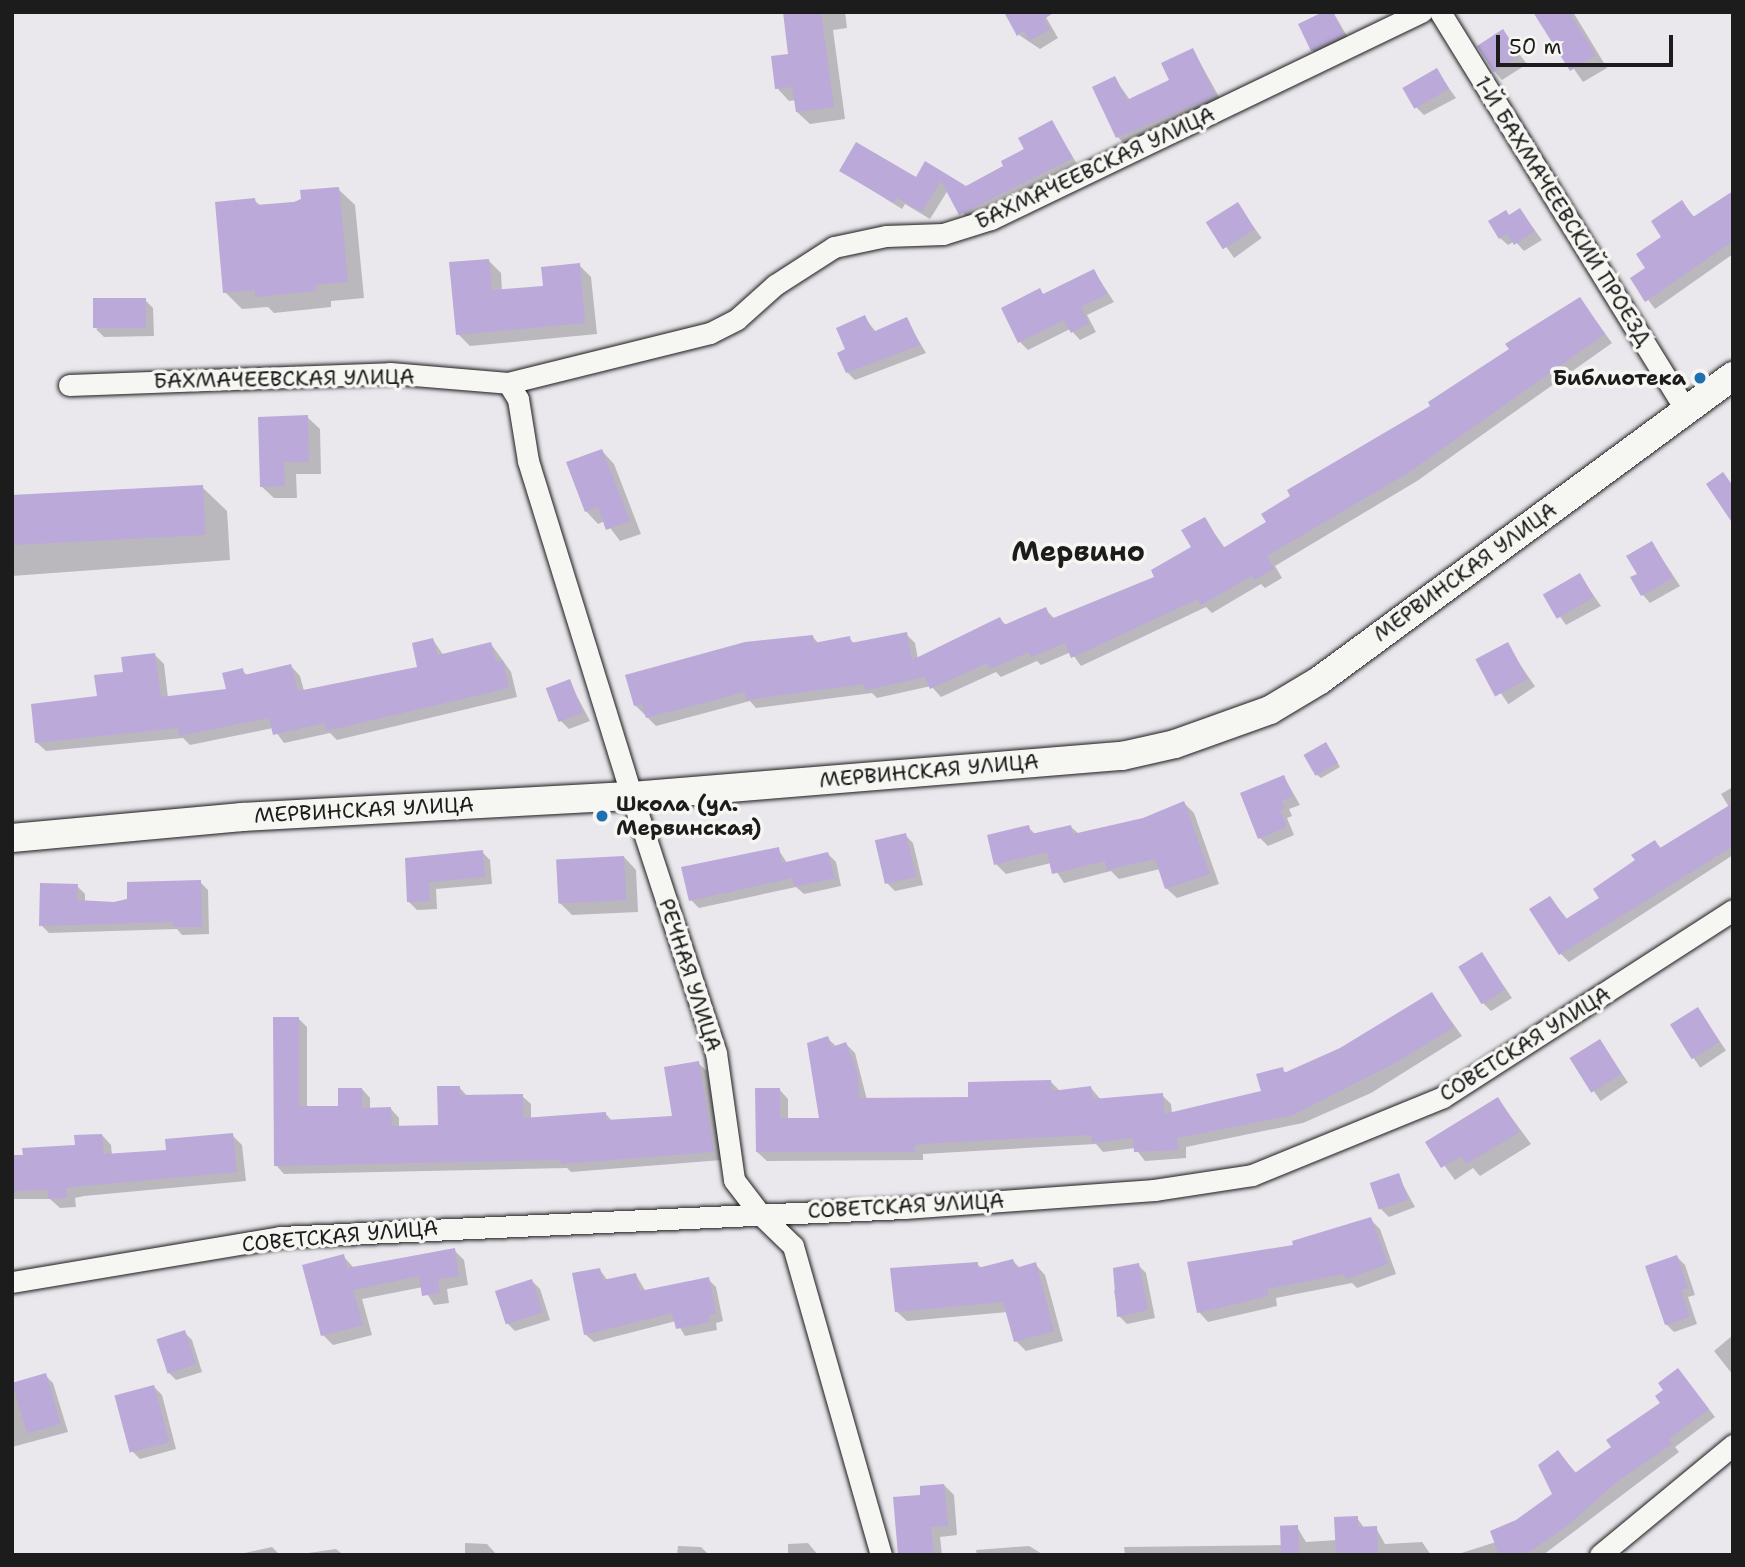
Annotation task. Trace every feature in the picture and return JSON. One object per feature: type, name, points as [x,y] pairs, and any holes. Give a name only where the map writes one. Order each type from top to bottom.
[{"type":"street","name":"БАХМАЧЕЕВСКАЯ УЛИЦА","points":[[69,385],[390,373],[508,383],[710,333],[737,319],[775,285],[834,247],[886,236],[943,234],[991,219],[1422,12]]},
{"type":"street","name":"1-Й БАХМАЧЕЕВСКИЙ ПРОЕЗД","points":[[1440,12],[1686,410]]},
{"type":"street","name":"МЕРВИНСКАЯ УЛИЦА","points":[[12,838],[242,817],[632,796],[1122,756],[1222,731],[1270,710],[1320,680],[1733,376]]},
{"type":"street","name":"РЕЧНАЯ УЛИЦА","points":[[508,383],[517,399],[528,461],[632,796],[716,1053],[734,1180],[760,1214],[793,1246],[881,1555]]},
{"type":"street","name":"СОВЕТСКАЯ УЛИЦА","points":[[12,1282],[280,1237],[760,1214],[1154,1190],[1252,1175],[1443,1097],[1733,910]]},
{"type":"street","points":[[1600,1555],[1733,1445]]},
{"type":"building","points":[[783,12],[821,12],[834,107],[796,112],[792,87],[775,89],[771,56],[788,54]]},
{"type":"building","points":[[1004,12],[1055,12],[1044,19],[1050,29],[1029,41],[1024,31],[1017,36]]},
{"type":"building","points":[[1323,12],[1333,12],[1344,35],[1311,51],[1298,24]]},
{"type":"building","points":[[1533,12],[1569,12],[1596,55],[1570,71]]},
{"type":"building","points":[[1503,29],[1520,55],[1494,72],[1477,46]]},
{"type":"building","points":[[1193,48],[1216,96],[1116,138],[1092,87],[1115,76],[1127,100],[1169,80],[1161,63]]},
{"type":"building","points":[[1437,68],[1449,89],[1414,109],[1402,88]]},
{"type":"building","points":[[1052,120],[1073,158],[959,215],[941,181],[922,212],[897,198],[894,203],[839,171],[856,142],[916,177],[925,161],[966,186],[1003,166],[1001,161],[1024,149],[1018,138]]},
{"type":"building","points":[[339,187],[348,282],[315,285],[316,291],[255,297],[255,290],[223,293],[215,202],[255,198],[256,205],[294,202],[301,199],[300,190]]},
{"type":"building","points":[[1733,191],[1733,241],[1645,302],[1630,278],[1645,268],[1636,254],[1661,237],[1651,221],[1682,200],[1693,217]]},
{"type":"building","points":[[1238,202],[1255,229],[1223,249],[1206,222]]},
{"type":"building","points":[[1520,208],[1535,231],[1514,245],[1507,233],[1499,239],[1488,221],[1506,210],[1509,215]]},
{"type":"building","points":[[489,259],[492,290],[543,286],[541,267],[580,263],[585,323],[456,335],[449,262]]},
{"type":"building","points":[[1094,269],[1107,294],[1081,307],[1089,323],[1071,333],[1064,320],[1018,343],[1001,308],[1040,288],[1043,294]]},
{"type":"building","points":[[1580,297],[1605,334],[1408,473],[1267,556],[1274,569],[1254,580],[1252,576],[1201,605],[1198,599],[1071,658],[1065,643],[1031,657],[1029,652],[990,669],[987,663],[930,689],[925,677],[866,690],[864,684],[746,700],[745,692],[646,718],[642,704],[634,706],[625,675],[745,642],[813,635],[814,643],[850,636],[851,643],[907,632],[912,660],[1000,617],[1004,625],[1046,607],[1051,619],[1154,577],[1151,570],[1191,547],[1181,530],[1205,517],[1223,548],[1266,522],[1261,514],[1290,496],[1287,490],[1430,406],[1428,402],[1509,349],[1505,344]]},
{"type":"building","points":[[93,298],[146,298],[146,328],[93,328]]},
{"type":"building","points":[[865,315],[873,332],[907,317],[920,345],[846,373],[837,353],[845,349],[836,328]]},
{"type":"building","points":[[308,415],[309,462],[284,462],[285,486],[260,487],[258,417]]},
{"type":"building","points":[[602,449],[630,521],[606,530],[598,507],[585,512],[566,462]]},
{"type":"building","points":[[1723,472],[1733,486],[1733,524],[1706,484]]},
{"type":"building","points":[[203,485],[206,535],[14,545],[12,495]]},
{"type":"building","points":[[1652,541],[1673,578],[1641,596],[1630,577],[1637,574],[1626,556]]},
{"type":"building","points":[[1580,573],[1594,597],[1557,619],[1543,594]]},
{"type":"building","points":[[433,638],[438,655],[491,642],[496,662],[503,660],[509,688],[326,731],[324,723],[273,735],[269,718],[179,736],[178,728],[35,743],[31,704],[97,696],[94,675],[123,672],[121,657],[155,653],[161,697],[226,689],[222,673],[243,668],[244,675],[291,664],[298,691],[417,667],[412,643]]},
{"type":"building","points":[[1508,642],[1528,679],[1495,696],[1475,659]]},
{"type":"building","points":[[570,679],[583,713],[559,722],[546,688]]},
{"type":"building","points":[[1326,742],[1338,763],[1315,776],[1303,755]]},
{"type":"building","points":[[1284,775],[1293,796],[1282,801],[1285,808],[1280,810],[1287,827],[1258,839],[1240,793]]},
{"type":"building","points":[[1184,801],[1210,874],[1165,889],[1155,859],[1107,870],[1105,861],[1052,874],[1047,852],[994,865],[987,835],[1029,825],[1031,834],[1071,825],[1073,834],[1143,818]]},
{"type":"building","points":[[1733,803],[1733,846],[1559,955],[1529,909],[1550,896],[1566,919],[1599,898],[1593,889],[1635,860],[1631,855],[1655,840],[1660,848]]},
{"type":"building","points":[[906,833],[916,877],[885,884],[875,840]]},
{"type":"building","points":[[779,847],[782,863],[828,852],[835,878],[795,887],[792,878],[689,901],[681,867]]},
{"type":"building","points":[[483,850],[485,877],[429,882],[430,901],[407,902],[405,858]]},
{"type":"building","points":[[624,856],[626,900],[558,903],[556,860]]},
{"type":"building","points":[[201,880],[202,927],[173,927],[173,922],[39,926],[40,883],[78,884],[77,900],[114,902],[127,899],[127,882]]},
{"type":"building","points":[[1482,952],[1505,989],[1482,1004],[1458,967]]},
{"type":"building","points":[[1432,992],[1454,1027],[1397,1062],[1293,1115],[1177,1138],[1178,1150],[1134,1152],[1133,1138],[1092,1143],[1091,1135],[915,1145],[915,1152],[756,1152],[755,1088],[780,1088],[780,1118],[819,1118],[807,1043],[828,1036],[832,1047],[846,1042],[858,1074],[859,1098],[968,1097],[968,1082],[1051,1080],[1052,1091],[1091,1086],[1093,1099],[1163,1093],[1164,1114],[1261,1091],[1256,1074],[1283,1067],[1284,1073],[1340,1048]]},
{"type":"building","points":[[1698,1007],[1720,1042],[1692,1059],[1670,1024]]},
{"type":"building","points":[[273,1017],[299,1017],[299,1106],[338,1106],[338,1088],[362,1088],[362,1108],[391,1107],[392,1126],[438,1125],[437,1086],[460,1086],[460,1095],[523,1094],[523,1118],[606,1112],[606,1120],[672,1116],[664,1067],[699,1061],[714,1152],[561,1164],[561,1160],[274,1166]]},
{"type":"building","points":[[1600,1039],[1622,1074],[1591,1093],[1569,1058]]},
{"type":"building","points":[[1498,1097],[1520,1132],[1466,1164],[1461,1156],[1441,1168],[1425,1142]]},
{"type":"building","points":[[233,1133],[237,1172],[66,1188],[67,1198],[48,1199],[48,1190],[12,1191],[12,1155],[23,1155],[22,1148],[75,1145],[74,1135],[102,1134],[104,1154],[166,1150],[165,1139]]},
{"type":"building","points":[[1399,1173],[1408,1199],[1379,1210],[1370,1183]]},
{"type":"building","points":[[1371,1217],[1388,1264],[1346,1279],[1344,1274],[1267,1289],[1268,1296],[1197,1313],[1187,1262],[1293,1245],[1292,1241]]},
{"type":"building","points":[[455,1248],[459,1276],[438,1279],[440,1293],[422,1296],[419,1276],[353,1290],[363,1325],[321,1336],[302,1265],[344,1254],[347,1268]]},
{"type":"building","points":[[1677,1255],[1688,1288],[1681,1290],[1690,1317],[1665,1325],[1645,1266]]},
{"type":"building","points":[[1013,1259],[1016,1268],[1036,1262],[1054,1331],[1014,1342],[1003,1302],[895,1312],[890,1268],[978,1262],[978,1268]]},
{"type":"building","points":[[1139,1263],[1148,1310],[1117,1317],[1113,1268]]},
{"type":"building","points":[[600,1268],[603,1280],[636,1273],[640,1291],[709,1277],[716,1313],[709,1315],[710,1322],[676,1329],[672,1313],[584,1335],[572,1273]]},
{"type":"building","points":[[532,1279],[543,1312],[506,1324],[495,1291]]},
{"type":"building","points":[[185,1330],[196,1364],[168,1374],[156,1339]]},
{"type":"building","points":[[1678,1368],[1709,1409],[1669,1439],[1672,1444],[1618,1481],[1568,1525],[1525,1555],[1499,1555],[1490,1531],[1516,1520],[1552,1494],[1538,1465],[1558,1450],[1575,1473],[1611,1447],[1606,1440],[1660,1403],[1655,1396],[1663,1390],[1658,1383]]},
{"type":"building","points":[[46,1373],[61,1424],[27,1434],[12,1383]]},
{"type":"building","points":[[154,1385],[169,1442],[130,1453],[114,1396]]},
{"type":"building","points":[[944,1484],[948,1526],[931,1527],[934,1555],[898,1555],[893,1497],[920,1495],[920,1486]]},
{"type":"building","points":[[1358,1516],[1358,1527],[1377,1526],[1378,1555],[1336,1555],[1334,1517]]},
{"type":"building","points":[[1298,1525],[1299,1555],[1281,1555],[1280,1526]]},
{"type":"place","name":"Библиотека","points":[[1700,378]]},
{"type":"place","name":"Школа (ул. Мервинская)","points":[[602,816]]},
{"type":"district","name":"Мервино","points":[[1078,551]]}]
